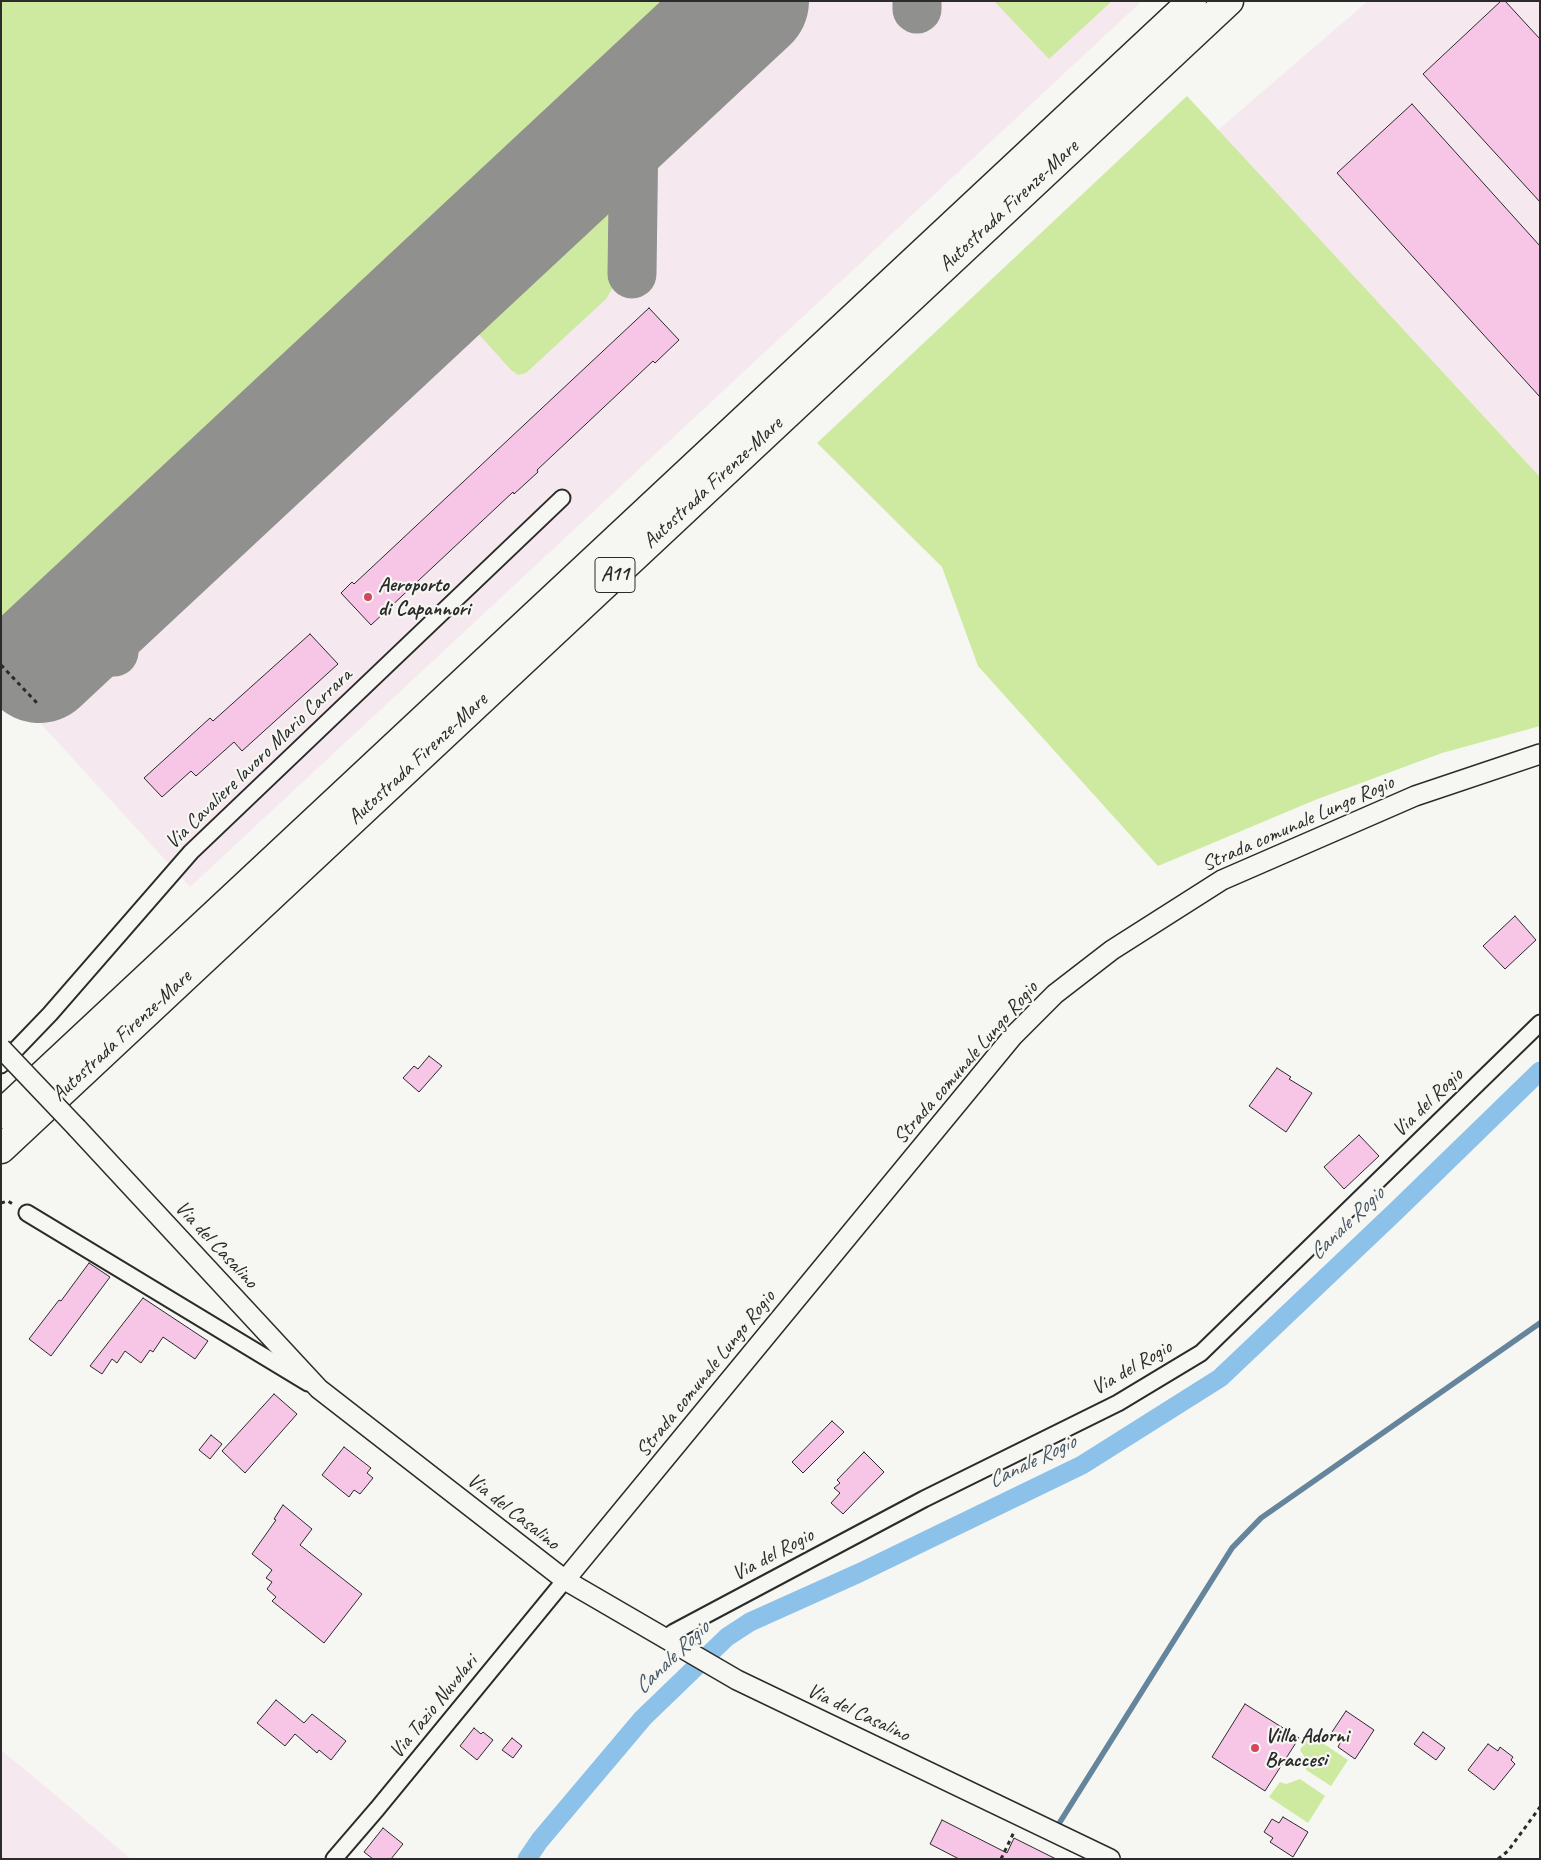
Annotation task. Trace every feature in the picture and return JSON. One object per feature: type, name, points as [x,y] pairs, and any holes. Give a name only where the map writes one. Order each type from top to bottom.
[{"type":"highway","name":"Autostrada Firenze-Mare","points":[[1,1114],[1192,1]]},
{"type":"highway","name":"Autostrada Firenze-Mare","points":[[1,1149],[1228,1]]},
{"type":"street","name":"Via Cavaliere lavoro Mario Carrara","points":[[1,1066],[50,1014],[191,852],[562,498]]},
{"type":"street","name":"Strada comunale Lungo Rogio","points":[[565,1580],[1013,1036],[1055,994],[1112,950],[1222,880],[1414,796],[1540,754]]},
{"type":"street","name":"Via del Rogio","points":[[664,1639],[924,1499],[1118,1402],[1201,1353],[1540,1023]]},
{"type":"street","name":"Via del Casalino","points":[[1,1048],[319,1389],[565,1580],[736,1680],[1110,1859]]},
{"type":"street","points":[[27,1213],[319,1389]]},
{"type":"street","name":"Via Tazio Nuvolari","points":[[334,1859],[565,1580]]},
{"type":"path","points":[[1,665],[37,703]]},
{"type":"path","points":[[1498,1859],[1508,1851],[1540,1807]]},
{"type":"path","points":[[1000,1859],[1022,1816]]},
{"type":"shaded area","points":[[541,1],[1142,1],[190,887],[1,680],[1,506]]},
{"type":"shaded area","points":[[1368,1],[1540,1],[1540,477],[1218,130]]},
{"type":"shaded area","points":[[1,1750],[59,1798],[131,1859],[1,1859]]},
{"type":"green space","points":[[1,1],[701,1],[8,649],[1,642]]},
{"type":"green space","points":[[994,1],[1112,1],[1049,59]]},
{"type":"green space","points":[[1187,96],[1540,477],[1540,726],[1442,753],[1315,800],[1158,866],[978,666],[942,567],[817,443]]},
{"type":"green space","points":[[611,169],[618,172],[620,180],[614,283],[612,289],[606,299],[526,373],[518,375],[511,370],[457,310],[601,174]]},
{"type":"green space","points":[[1309,1734],[1348,1760],[1331,1786],[1306,1770],[1304,1756],[1300,1750]]},
{"type":"green space","points":[[1300,1779],[1325,1796],[1308,1823],[1269,1797],[1280,1782],[1286,1784]]},
{"type":"building","points":[[1501,1],[1505,1],[1540,39],[1540,202],[1423,74]]},
{"type":"building","points":[[1412,104],[1540,246],[1540,397],[1337,173]]},
{"type":"building","points":[[649,308],[679,340],[655,363],[653,361],[537,470],[538,472],[514,494],[513,492],[371,625],[341,593],[352,582],[354,584]]},
{"type":"building","points":[[310,634],[338,664],[242,751],[234,742],[196,776],[191,771],[162,797],[144,778],[210,718],[213,721]]},
{"type":"building","points":[[1515,916],[1536,940],[1505,969],[1483,946]]},
{"type":"building","points":[[429,1056],[442,1066],[419,1092],[403,1078],[414,1066],[418,1069]]},
{"type":"building","points":[[1277,1068],[1291,1077],[1289,1079],[1312,1093],[1286,1132],[1249,1106]]},
{"type":"building","points":[[1359,1135],[1379,1156],[1344,1189],[1324,1167]]},
{"type":"building","points":[[89,1263],[110,1277],[51,1356],[29,1339],[59,1300],[61,1301]]},
{"type":"building","points":[[143,1298],[208,1341],[195,1359],[163,1337],[153,1352],[150,1350],[141,1363],[125,1351],[117,1363],[112,1359],[102,1374],[90,1366]]},
{"type":"building","points":[[274,1394],[297,1414],[245,1473],[222,1451]]},
{"type":"building","points":[[832,1421],[844,1432],[803,1473],[792,1462]]},
{"type":"building","points":[[211,1435],[222,1444],[210,1459],[199,1450]]},
{"type":"building","points":[[344,1447],[371,1468],[367,1473],[373,1478],[360,1494],[354,1490],[349,1497],[322,1475]]},
{"type":"building","points":[[864,1452],[884,1472],[843,1514],[831,1503],[840,1493],[834,1488],[840,1483],[837,1480]]},
{"type":"building","points":[[283,1505],[312,1529],[300,1545],[362,1594],[324,1643],[272,1601],[276,1597],[267,1589],[272,1582],[266,1578],[272,1570],[252,1554],[276,1520],[274,1519]]},
{"type":"building","points":[[276,1700],[304,1723],[312,1714],[346,1741],[331,1760],[319,1750],[317,1753],[295,1734],[285,1746],[257,1723]]},
{"type":"building","name":"Villa Adorni Braccesi","points":[[1245,1704],[1299,1738],[1265,1791],[1212,1757]]},
{"type":"building","points":[[1346,1711],[1374,1730],[1355,1759],[1338,1747],[1342,1739],[1332,1732]]},
{"type":"building","points":[[474,1728],[493,1740],[477,1760],[460,1746]]},
{"type":"building","points":[[1423,1732],[1445,1748],[1436,1760],[1414,1744]]},
{"type":"building","points":[[512,1738],[522,1746],[513,1758],[502,1750]]},
{"type":"building","points":[[1488,1744],[1498,1751],[1500,1747],[1513,1757],[1511,1760],[1515,1764],[1494,1790],[1468,1770]]},
{"type":"building","points":[[1283,1817],[1308,1832],[1293,1857],[1270,1842],[1273,1838],[1264,1832],[1272,1819],[1279,1823]]},
{"type":"building","points":[[942,1820],[1007,1853],[1014,1838],[1056,1859],[959,1859],[930,1844]]},
{"type":"building","points":[[383,1828],[403,1844],[391,1859],[373,1859],[364,1852]]},
{"type":"waterway","name":"Canale Rogio","points":[[527,1859],[540,1840],[643,1718],[727,1637],[750,1622],[859,1573],[1082,1465],[1220,1378],[1540,1071]]},
{"type":"waterway","points":[[1060,1822],[1232,1548],[1261,1518],[1540,1323]]},
{"type":"taxiway","points":[[917,1],[917,9]]},
{"type":"taxiway","points":[[632,274],[634,128],[649,95]]},
{"type":"taxiway","points":[[580,159],[599,154],[618,157],[633,175]]},
{"type":"taxiway","points":[[85,619],[114,652]]},
{"type":"runway","points":[[39,663],[749,1]]},
{"type":"place","name":"Aeroporto di Capannori","points":[[368,597]]},
{"type":"place","name":"Villa Adorni Braccesi","points":[[1255,1748]]}]
